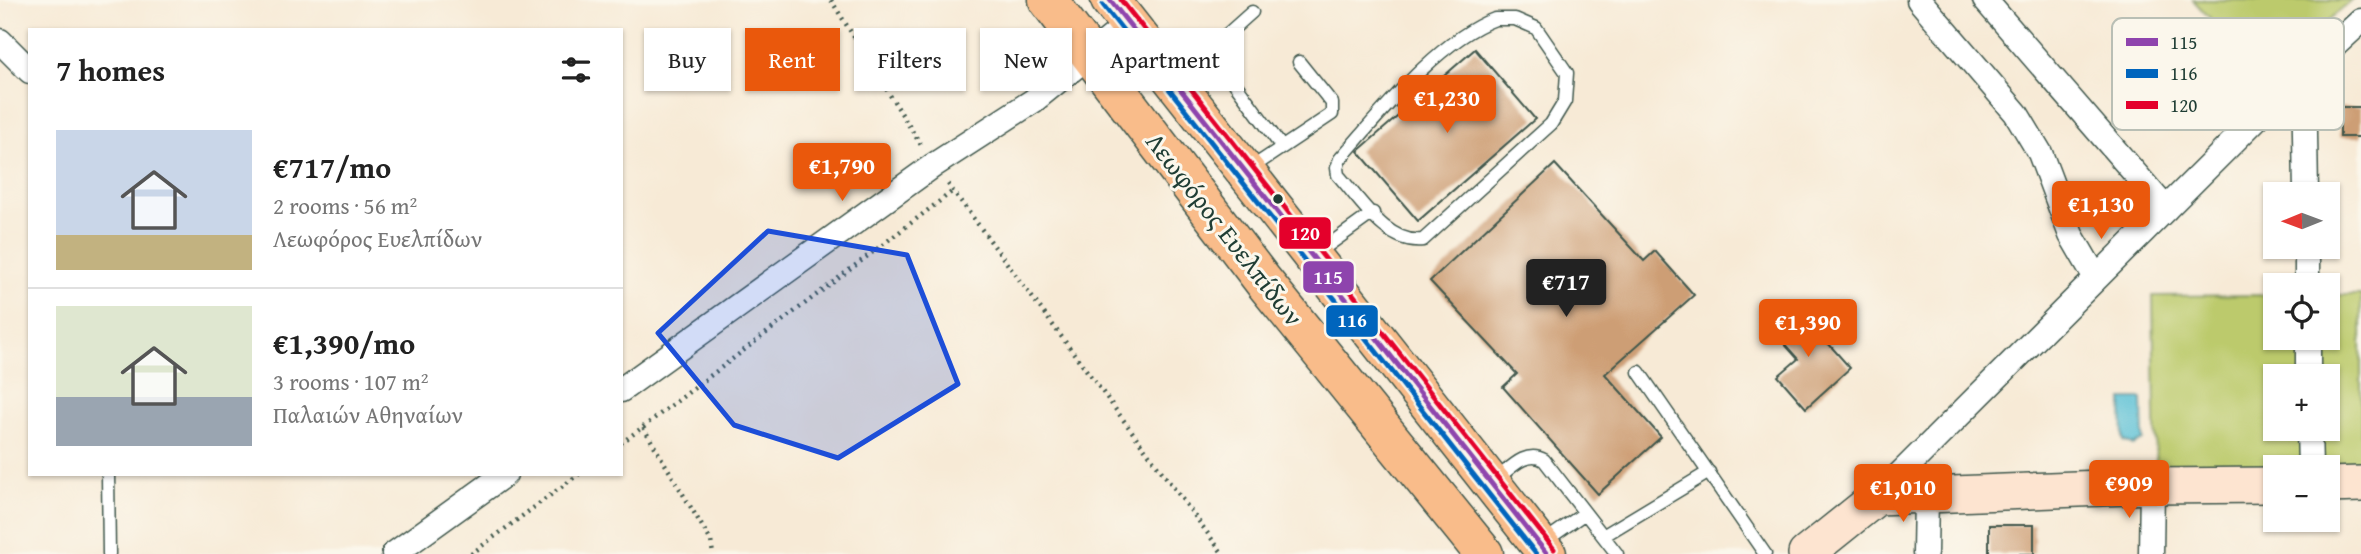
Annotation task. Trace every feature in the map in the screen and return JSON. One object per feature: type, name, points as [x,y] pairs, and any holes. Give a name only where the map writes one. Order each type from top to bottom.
[{"type":"main road","name":"Λεωφόρος Ευελπίδων","points":[[1048,0],[1086,50]]},
{"type":"main road","name":"Λεωφόρος Ευελπίδων","points":[[1119,12],[1132,28]]},
{"type":"main road","name":"Λεωφόρος Ευελπίδων","points":[[1118,91],[1263,281],[1484,554]]},
{"type":"main road","name":"Λεωφόρος Ευελπίδων","points":[[1182,91],[1543,550]]},
{"type":"street","points":[[1919,0],[2016,113],[2040,153],[2071,235],[2096,278]]},
{"type":"street","points":[[1986,0],[2166,209]]},
{"type":"street","points":[[1108,28],[1119,12]]},
{"type":"street","points":[[2344,37],[2361,21]]},
{"type":"street","points":[[0,41],[28,69]]},
{"type":"street","points":[[623,389],[934,165],[1033,101],[1086,58]]},
{"type":"street","points":[[1807,554],[1877,496],[2246,130]]},
{"type":"street","points":[[2305,130],[2306,182]]},
{"type":"street","points":[[394,554],[502,476]]},
{"type":"street","points":[[2340,485],[2361,484]]},
{"type":"street","points":[[1877,496],[2152,486],[2263,485]]},
{"type":"street","points":[[2151,554],[2152,486]]},
{"type":"street","points":[[1925,554],[1926,495]]},
{"type":"lane","points":[[1235,28],[1252,12]]},
{"type":"lane","points":[[1495,19],[1515,19],[1536,28],[1567,73],[1565,102],[1551,124],[1423,240],[1409,242],[1396,236],[1373,213],[1338,175],[1336,168],[1340,159],[1402,89],[1476,26],[1495,19]]},
{"type":"lane","points":[[1245,172],[1332,114],[1333,109],[1299,62]]},
{"type":"lane","points":[[1240,91],[1281,146]]},
{"type":"lane","points":[[1312,257],[1373,213]]},
{"type":"lane","points":[[1639,372],[1765,554]]},
{"type":"lane","points":[[1491,483],[1527,456],[1536,455],[1544,460],[1617,554]]},
{"type":"lane","points":[[1604,536],[1709,472]]},
{"type":"lane","points":[[108,476],[109,554]]},
{"type":"lane","points":[[1543,550],[1585,513]]},
{"type":"path","points":[[831,0],[934,165],[1223,554]]},
{"type":"path","points":[[623,442],[953,191]]},
{"type":"path","points":[[643,427],[711,541],[713,554]]},
{"type":"path","points":[[471,554],[576,476]]},
{"type":"highlighted area","points":[[768,231],[907,255],[958,384],[838,458],[734,425],[658,333]]},
{"type":"green space","points":[[2193,0],[2352,0],[2331,18],[2210,18]]},
{"type":"green space","points":[[2263,295],[2263,350],[2340,350],[2340,295],[2361,295],[2361,471],[2340,470],[2340,455],[2263,455],[2263,472],[2156,473],[2153,296]]},
{"type":"water","points":[[2122,399],[2142,399],[2143,440],[2133,445],[2123,441]]},
{"type":"building","points":[[1475,49],[1535,119],[1418,221],[1358,151]]},
{"type":"building","points":[[2344,107],[2361,107],[2361,137],[2340,137],[2340,130],[2344,130]]},
{"type":"building","points":[[1555,164],[1644,261],[1655,251],[1694,295],[1605,374],[1661,437],[1598,494],[1503,387],[1517,374],[1430,281]]},
{"type":"building","points":[[1797,308],[1850,368],[1806,408],[1778,376],[1798,359],[1772,330]]},
{"type":"building","points":[[1989,525],[2034,525],[2034,554],[1989,554]]},
{"type":"transit line","name":"115","points":[[1110,0],[1547,554]]},
{"type":"transit line","name":"120","points":[[1121,0],[1554,549]]},
{"type":"transit line","name":"116","points":[[1103,5],[1536,554]]}]
